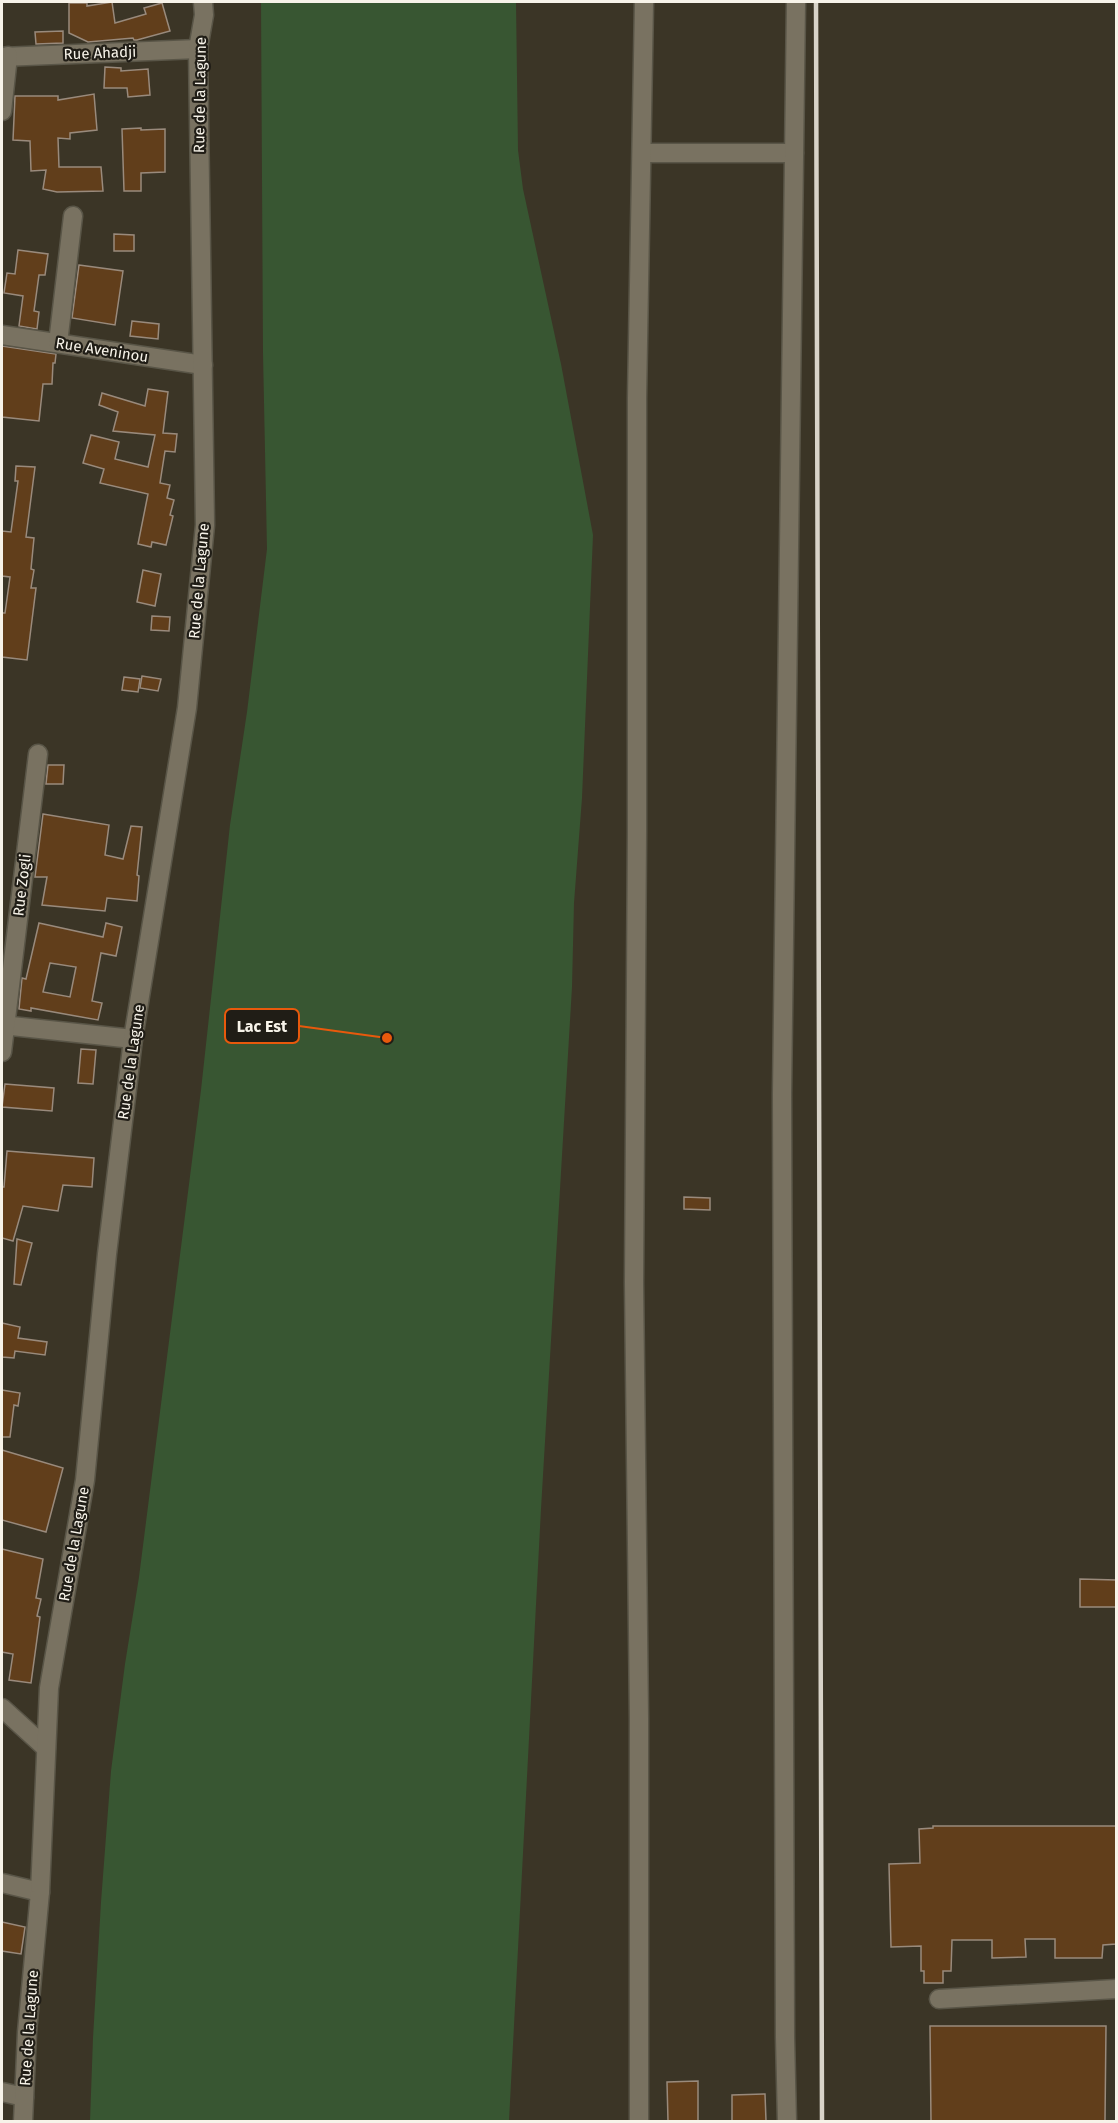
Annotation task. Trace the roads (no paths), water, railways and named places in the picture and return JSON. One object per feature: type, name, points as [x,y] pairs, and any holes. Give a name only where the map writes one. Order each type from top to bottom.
[{"type":"street","name":"Rue de la Lagune","points":[[23,2121],[27,2032],[40,1892],[49,1688],[86,1480],[107,1254],[133,1039],[188,697],[205,525],[198,49],[204,2]]},
{"type":"street","points":[[639,2121],[639,1718],[634,1271],[637,398],[644,2]]},
{"type":"street","points":[[787,2121],[784,2037],[782,1094],[796,2]]},
{"type":"street","name":"Rue Ahadji","points":[[5,56],[198,49]]},
{"type":"street","points":[[2,111],[5,56]]},
{"type":"street","points":[[642,153],[794,153]]},
{"type":"street","points":[[58,343],[73,216]]},
{"type":"street","name":"Rue Aveninou","points":[[2,335],[203,365]]},
{"type":"street","name":"Rue Zogli","points":[[2,1052],[3,1025],[38,754]]},
{"type":"street","points":[[3,1025],[133,1039]]},
{"type":"street","points":[[2,1708],[46,1748]]},
{"type":"street","points":[[2,1883],[40,1892]]},
{"type":"street","points":[[939,1999],[1116,1989]]},
{"type":"street","points":[[2,2092],[24,2097]]},
{"type":"railway","points":[[816,2],[822,2122]]},
{"type":"place","name":"Lac Est","points":[[387,1038]]}]
